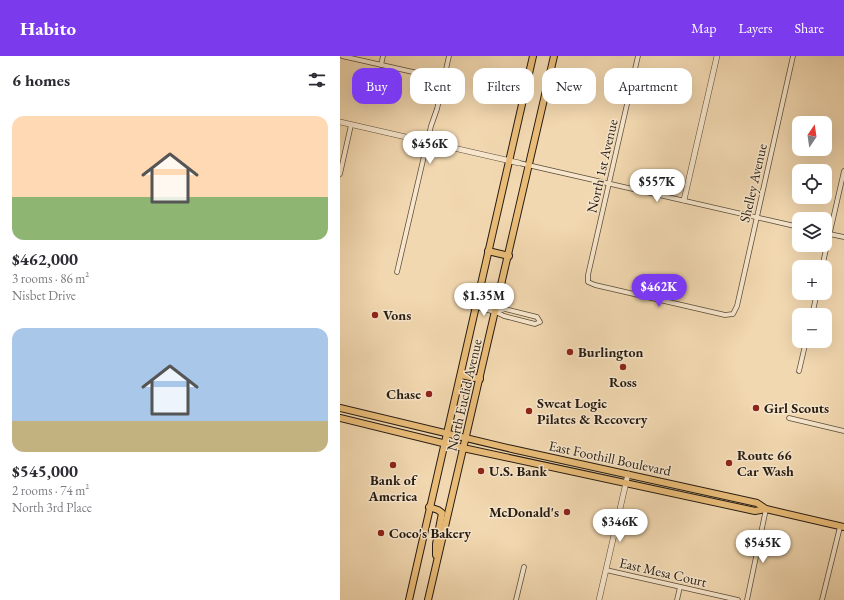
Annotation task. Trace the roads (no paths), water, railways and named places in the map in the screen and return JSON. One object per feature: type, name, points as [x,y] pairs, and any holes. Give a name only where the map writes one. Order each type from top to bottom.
[{"type":"main road","name":"North Euclid Avenue","points":[[409,600],[533,56]]},
{"type":"main road","name":"North Euclid Avenue","points":[[428,600],[509,256],[554,56]]},
{"type":"main road","points":[[488,251],[509,256]]},
{"type":"main road","points":[[461,375],[480,379]]},
{"type":"main road","name":"East Foothill Boulevard","points":[[340,408],[466,438],[757,503],[766,509],[842,527]]},
{"type":"main road","name":"East Foothill Boulevard","points":[[340,418],[463,448],[755,511],[766,509]]},
{"type":"main road","points":[[430,507],[438,510],[442,514],[436,544],[436,567]]},
{"type":"street","points":[[342,56],[410,71]]},
{"type":"street","points":[[381,64],[383,56]]},
{"type":"street","points":[[446,68],[449,56]]},
{"type":"street","name":"North 1st Avenue","points":[[638,56],[588,275],[588,282],[595,285],[717,314],[733,314]]},
{"type":"street","points":[[684,200],[717,56]]},
{"type":"street","name":"Shelley Avenue","points":[[733,314],[737,306],[793,56]]},
{"type":"street","points":[[397,272],[437,104]]},
{"type":"street","points":[[340,122],[792,225]]},
{"type":"street","points":[[340,174],[351,125]]},
{"type":"street","points":[[832,215],[844,171]]},
{"type":"street","points":[[832,234],[844,237]]},
{"type":"street","points":[[475,307],[535,324],[540,322],[537,317],[505,309],[496,312]]},
{"type":"street","points":[[799,371],[804,348]]},
{"type":"street","points":[[789,418],[844,431]]},
{"type":"street","points":[[599,600],[628,474]]},
{"type":"street","points":[[746,600],[766,509]]},
{"type":"street","points":[[822,600],[842,527]]},
{"type":"street","points":[[516,600],[524,567]]},
{"type":"street","name":"East Mesa Court","points":[[606,570],[738,600]]},
{"type":"street","points":[[677,600],[680,587]]},
{"type":"place","name":"Vons","points":[[375,315]]},
{"type":"place","name":"Burlington","points":[[570,352]]},
{"type":"place","name":"Ross","points":[[623,367]]},
{"type":"place","name":"Chase","points":[[429,394]]},
{"type":"place","name":"Girl Scouts","points":[[756,408]]},
{"type":"place","name":"Sweat Logic Pilates & Recovery","points":[[529,411]]},
{"type":"place","name":"Route 66 Car Wash","points":[[729,463]]},
{"type":"place","name":"Bank of America","points":[[393,465]]},
{"type":"place","name":"U.S. Bank","points":[[481,471]]},
{"type":"place","name":"McDonald's","points":[[567,512]]},
{"type":"place","name":"Coco's Bakery","points":[[381,533]]}]
